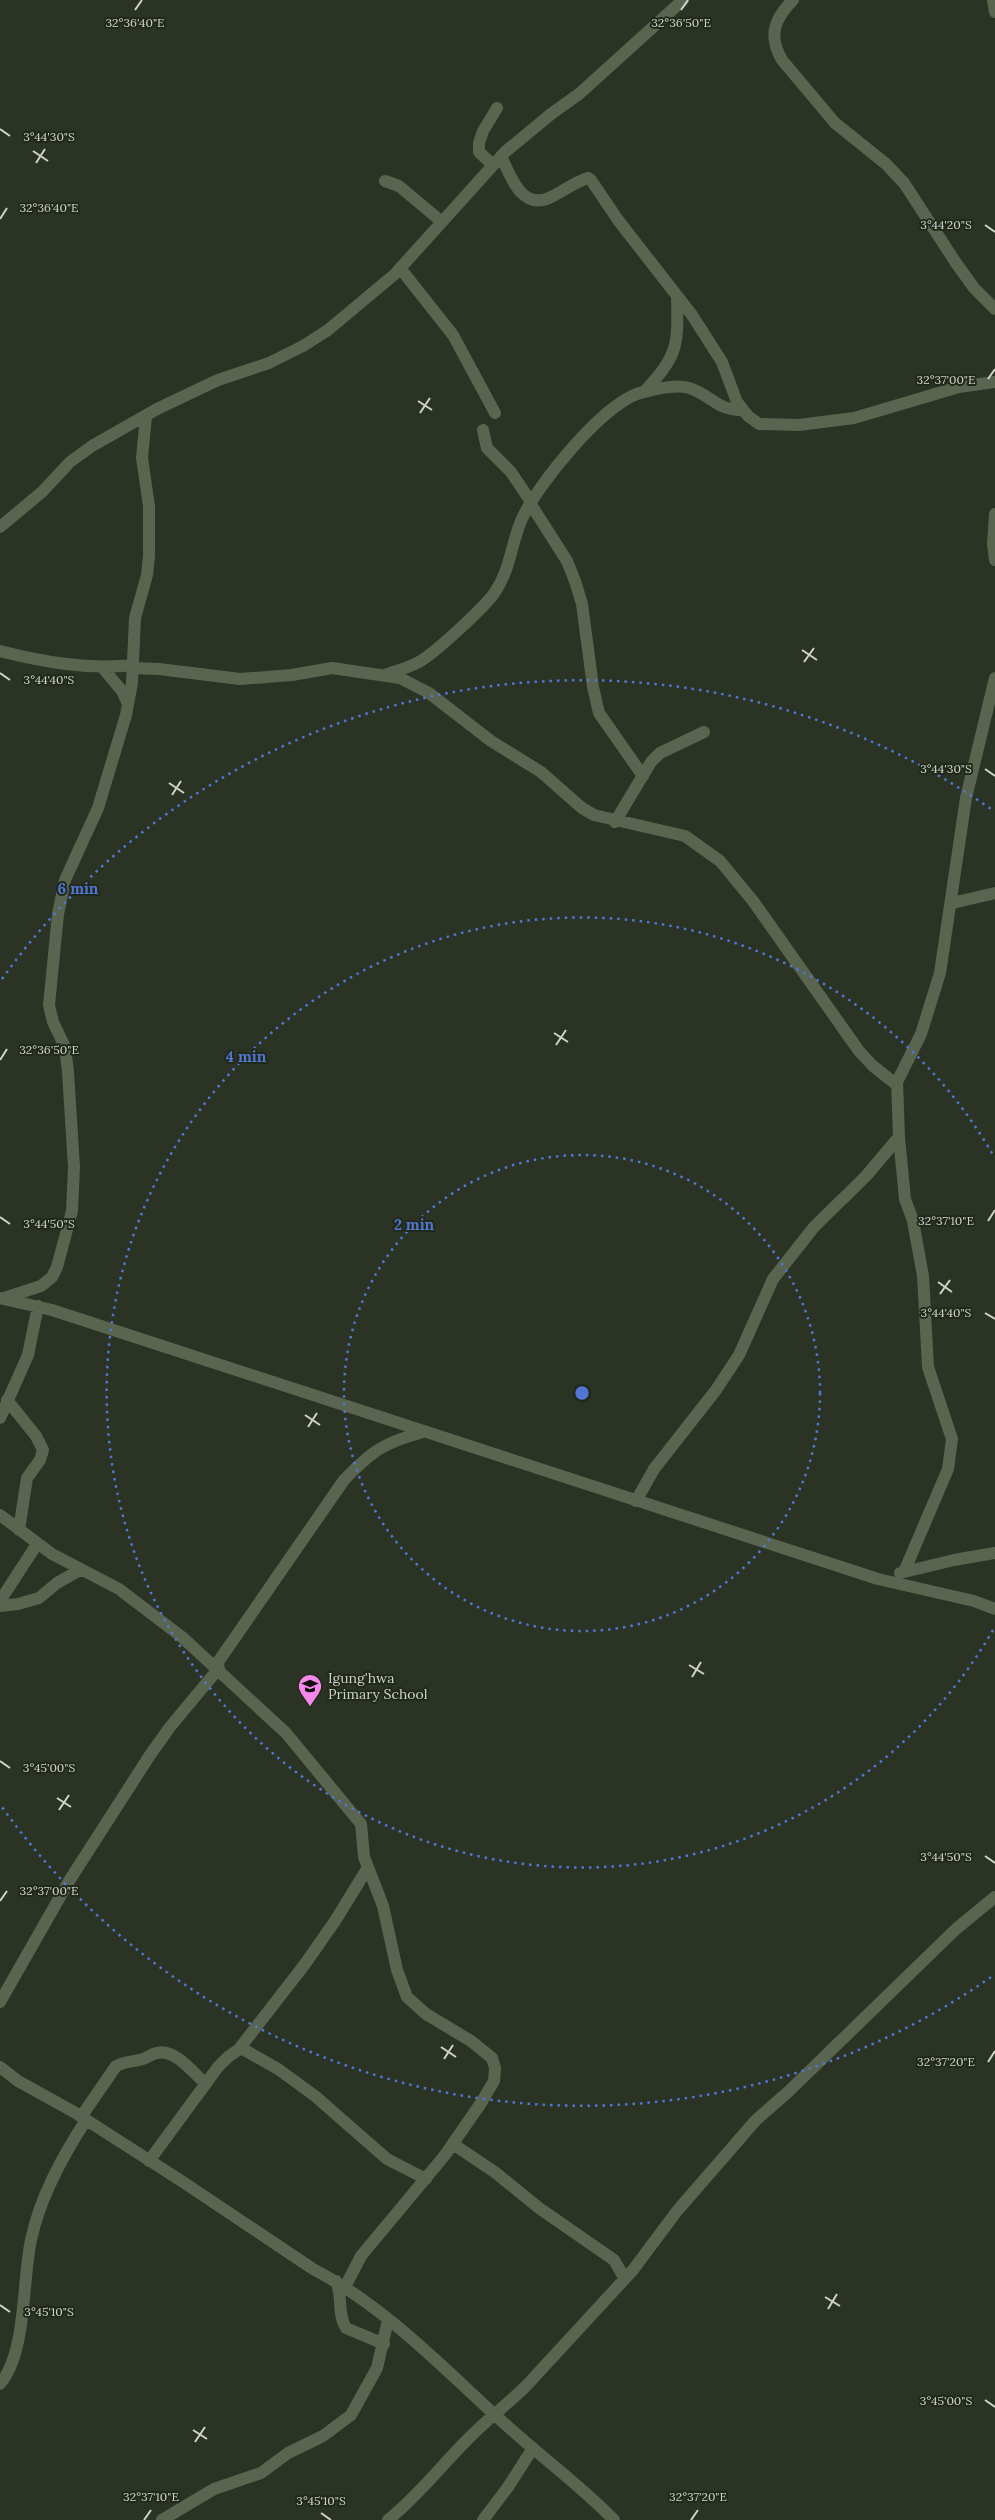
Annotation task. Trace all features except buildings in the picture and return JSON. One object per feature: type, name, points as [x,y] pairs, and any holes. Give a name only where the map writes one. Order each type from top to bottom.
[{"type":"street","points":[[0,526],[42,492],[70,462],[92,446],[146,416],[218,380],[269,363],[303,346],[328,330],[400,268],[497,161],[551,114],[579,94],[683,0]]},
{"type":"street","points":[[793,0],[775,26],[773,37],[775,48],[782,60],[835,123],[886,164],[904,183],[956,263],[974,288],[995,310]]},
{"type":"street","points":[[993,0],[995,12]]},
{"type":"street","points":[[497,108],[479,143],[479,152],[497,161],[522,195],[530,200],[545,200],[578,182],[589,179],[677,296],[722,362],[743,410],[759,424],[776,426],[854,418],[959,387],[995,382]]},
{"type":"street","points":[[385,181],[399,186],[442,222]]},
{"type":"street","points":[[400,268],[431,304],[453,335],[495,413]]},
{"type":"street","points":[[645,392],[667,366],[675,351],[678,335],[677,296]]},
{"type":"street","points":[[385,675],[418,663],[472,617],[494,594],[504,578],[521,521],[530,503],[572,448],[615,405],[645,392],[688,387],[720,407],[729,410],[743,410]]},
{"type":"street","points":[[1,1299],[35,1289],[52,1277],[57,1267],[72,1212],[74,1167],[68,1065],[65,1047],[53,1022],[49,1005],[58,914],[71,862],[91,824],[102,796],[128,704],[133,666],[135,618],[147,575],[149,556],[149,506],[142,458],[146,416]]},
{"type":"street","points":[[483,430],[487,448],[510,472],[567,561],[582,604],[593,687],[599,713],[642,776]]},
{"type":"street","points":[[995,514],[993,544],[995,560]]},
{"type":"street","points":[[0,651],[45,661],[102,667],[133,666],[240,679],[292,675],[332,668],[400,678],[429,693],[491,741],[541,772],[582,808],[594,815],[615,822],[668,830],[685,836],[720,861],[753,901],[859,1051],[873,1066],[897,1085]]},
{"type":"street","points":[[102,667],[122,691],[128,704]]},
{"type":"street","points":[[904,1572],[948,1469],[952,1439],[928,1367],[923,1276],[913,1221],[905,1199],[899,1138],[897,1085],[921,1034],[940,973],[952,903],[958,846],[966,798],[995,678]]},
{"type":"street","points":[[615,822],[642,776],[660,753],[704,732]]},
{"type":"street","points":[[952,903],[995,893]]},
{"type":"street","points":[[636,1501],[654,1469],[716,1390],[739,1355],[773,1279],[814,1227],[866,1176],[899,1138]]},
{"type":"street","points":[[1,1299],[38,1306],[878,1579],[974,1600],[995,1609]]},
{"type":"street","points":[[0,1418],[28,1355],[38,1306]]},
{"type":"street","points":[[7,1400],[36,1436],[43,1450],[40,1460],[27,1478],[19,1530]]},
{"type":"street","points":[[0,2002],[69,1881],[150,1755],[217,1667],[344,1480],[368,1455],[384,1445],[424,1432]]},
{"type":"street","points":[[0,1515],[37,1544],[80,1570],[99,1577],[119,1589],[182,1637],[217,1667],[286,1733],[357,1818],[363,1832],[364,1857],[367,1869],[382,1906],[399,1976],[407,1997],[426,2014],[483,2049],[492,2058],[495,2068],[491,2086],[453,2144],[361,2256],[341,2284],[341,2317],[346,2328],[384,2344]]},
{"type":"street","points":[[0,1601],[37,1544]]},
{"type":"street","points":[[878,1579],[995,1553]]},
{"type":"street","points":[[0,1606],[18,1604],[39,1598],[56,1583],[80,1570]]},
{"type":"street","points":[[149,2161],[206,2084],[228,2056],[239,2049],[325,1936],[367,1869]]},
{"type":"street","points":[[388,2520],[423,2489],[493,2413],[510,2402],[527,2385],[625,2279],[647,2253],[677,2211],[756,2120],[788,2092],[956,1929],[995,1897]]},
{"type":"street","points":[[239,2049],[248,2050],[315,2096],[386,2158],[426,2179]]},
{"type":"street","points":[[0,2384],[10,2369],[20,2328],[25,2275],[37,2220],[57,2167],[116,2066],[124,2062],[146,2058],[157,2052],[165,2052],[179,2060],[206,2084]]},
{"type":"street","points":[[0,2067],[18,2081],[84,2118],[313,2269],[341,2284],[445,2367],[493,2413],[570,2478],[614,2520]]},
{"type":"street","points":[[453,2144],[496,2173],[539,2208],[614,2260],[620,2267],[625,2279]]},
{"type":"street","points":[[162,2520],[214,2489],[261,2473],[293,2449],[323,2436],[351,2415],[377,2368],[388,2320]]},
{"type":"street","points":[[483,2520],[508,2487],[533,2448]]},
{"type":"place","name":"Igung'hwa Primary School","points":[[310,1707]]}]
